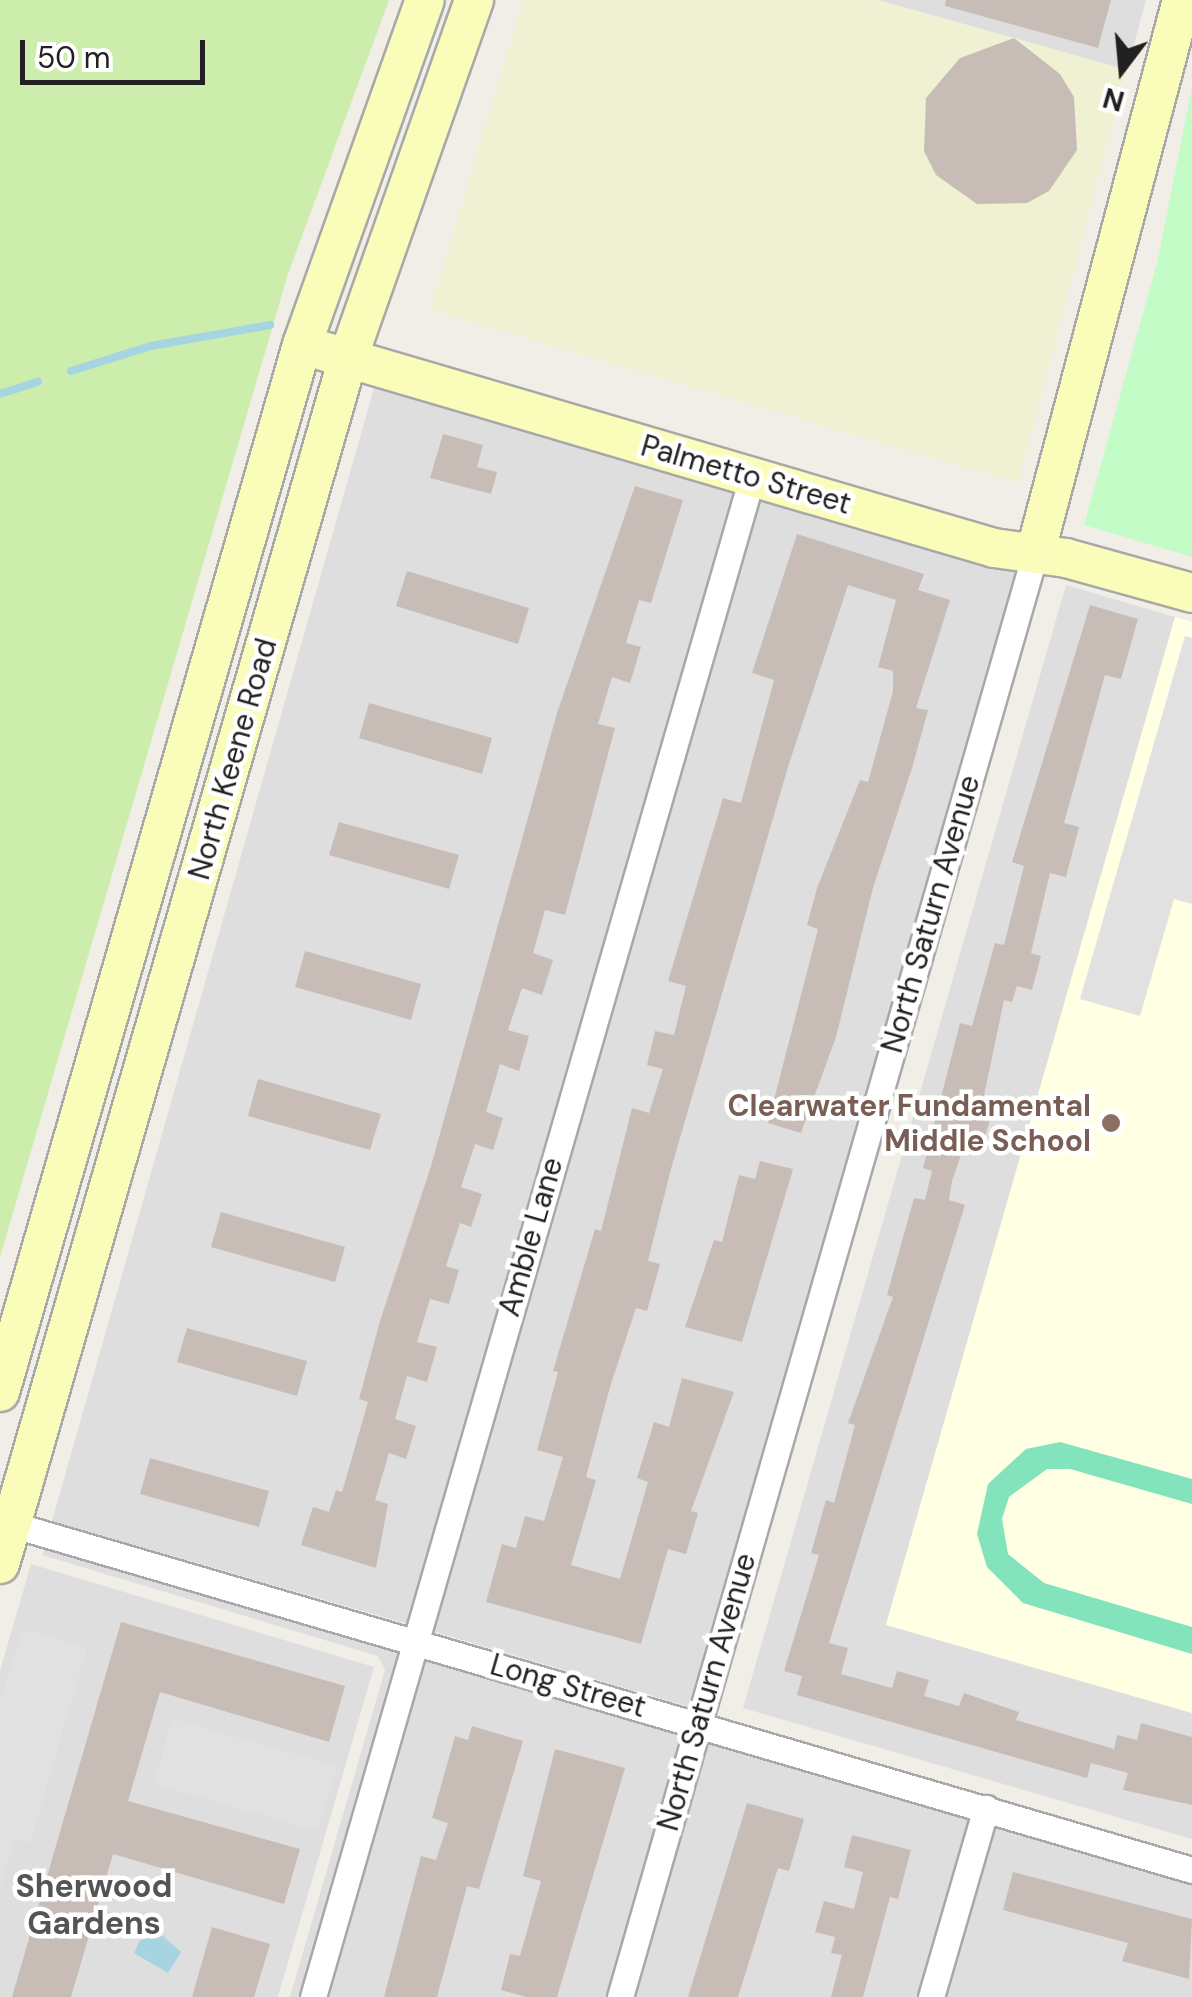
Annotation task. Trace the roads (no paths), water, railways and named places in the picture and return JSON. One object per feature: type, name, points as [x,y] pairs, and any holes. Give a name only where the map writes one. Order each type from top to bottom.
[{"type":"main road","name":"North Keene Road","points":[[0,1392],[302,345],[425,0]]},
{"type":"main road","name":"North Keene Road","points":[[0,1564],[6,1523],[348,358],[474,0]]},
{"type":"main road","name":"North Saturn Avenue","points":[[1035,554],[1182,0]]},
{"type":"main road","name":"Palmetto Street","points":[[302,345],[994,548],[1035,554],[1192,593]]},
{"type":"street","name":"Amble Lane","points":[[313,1997],[752,477]]},
{"type":"street","name":"North Saturn Avenue","points":[[620,1997],[1035,554]]},
{"type":"street","name":"Long Street","points":[[6,1523],[1192,1870]]},
{"type":"street","points":[[932,1997],[986,1808]]},
{"type":"water","points":[[163,1936],[181,1952],[168,1973],[134,1953],[140,1940]]},
{"type":"waterway","points":[[71,371],[151,346],[270,325]]},
{"type":"waterway","points":[[0,394],[38,382]]},
{"type":"place","name":"Clearwater Fundamental Middle School","points":[[1111,1123]]},
{"type":"district","name":"Sherwood Gardens","points":[[94,1906]]}]
